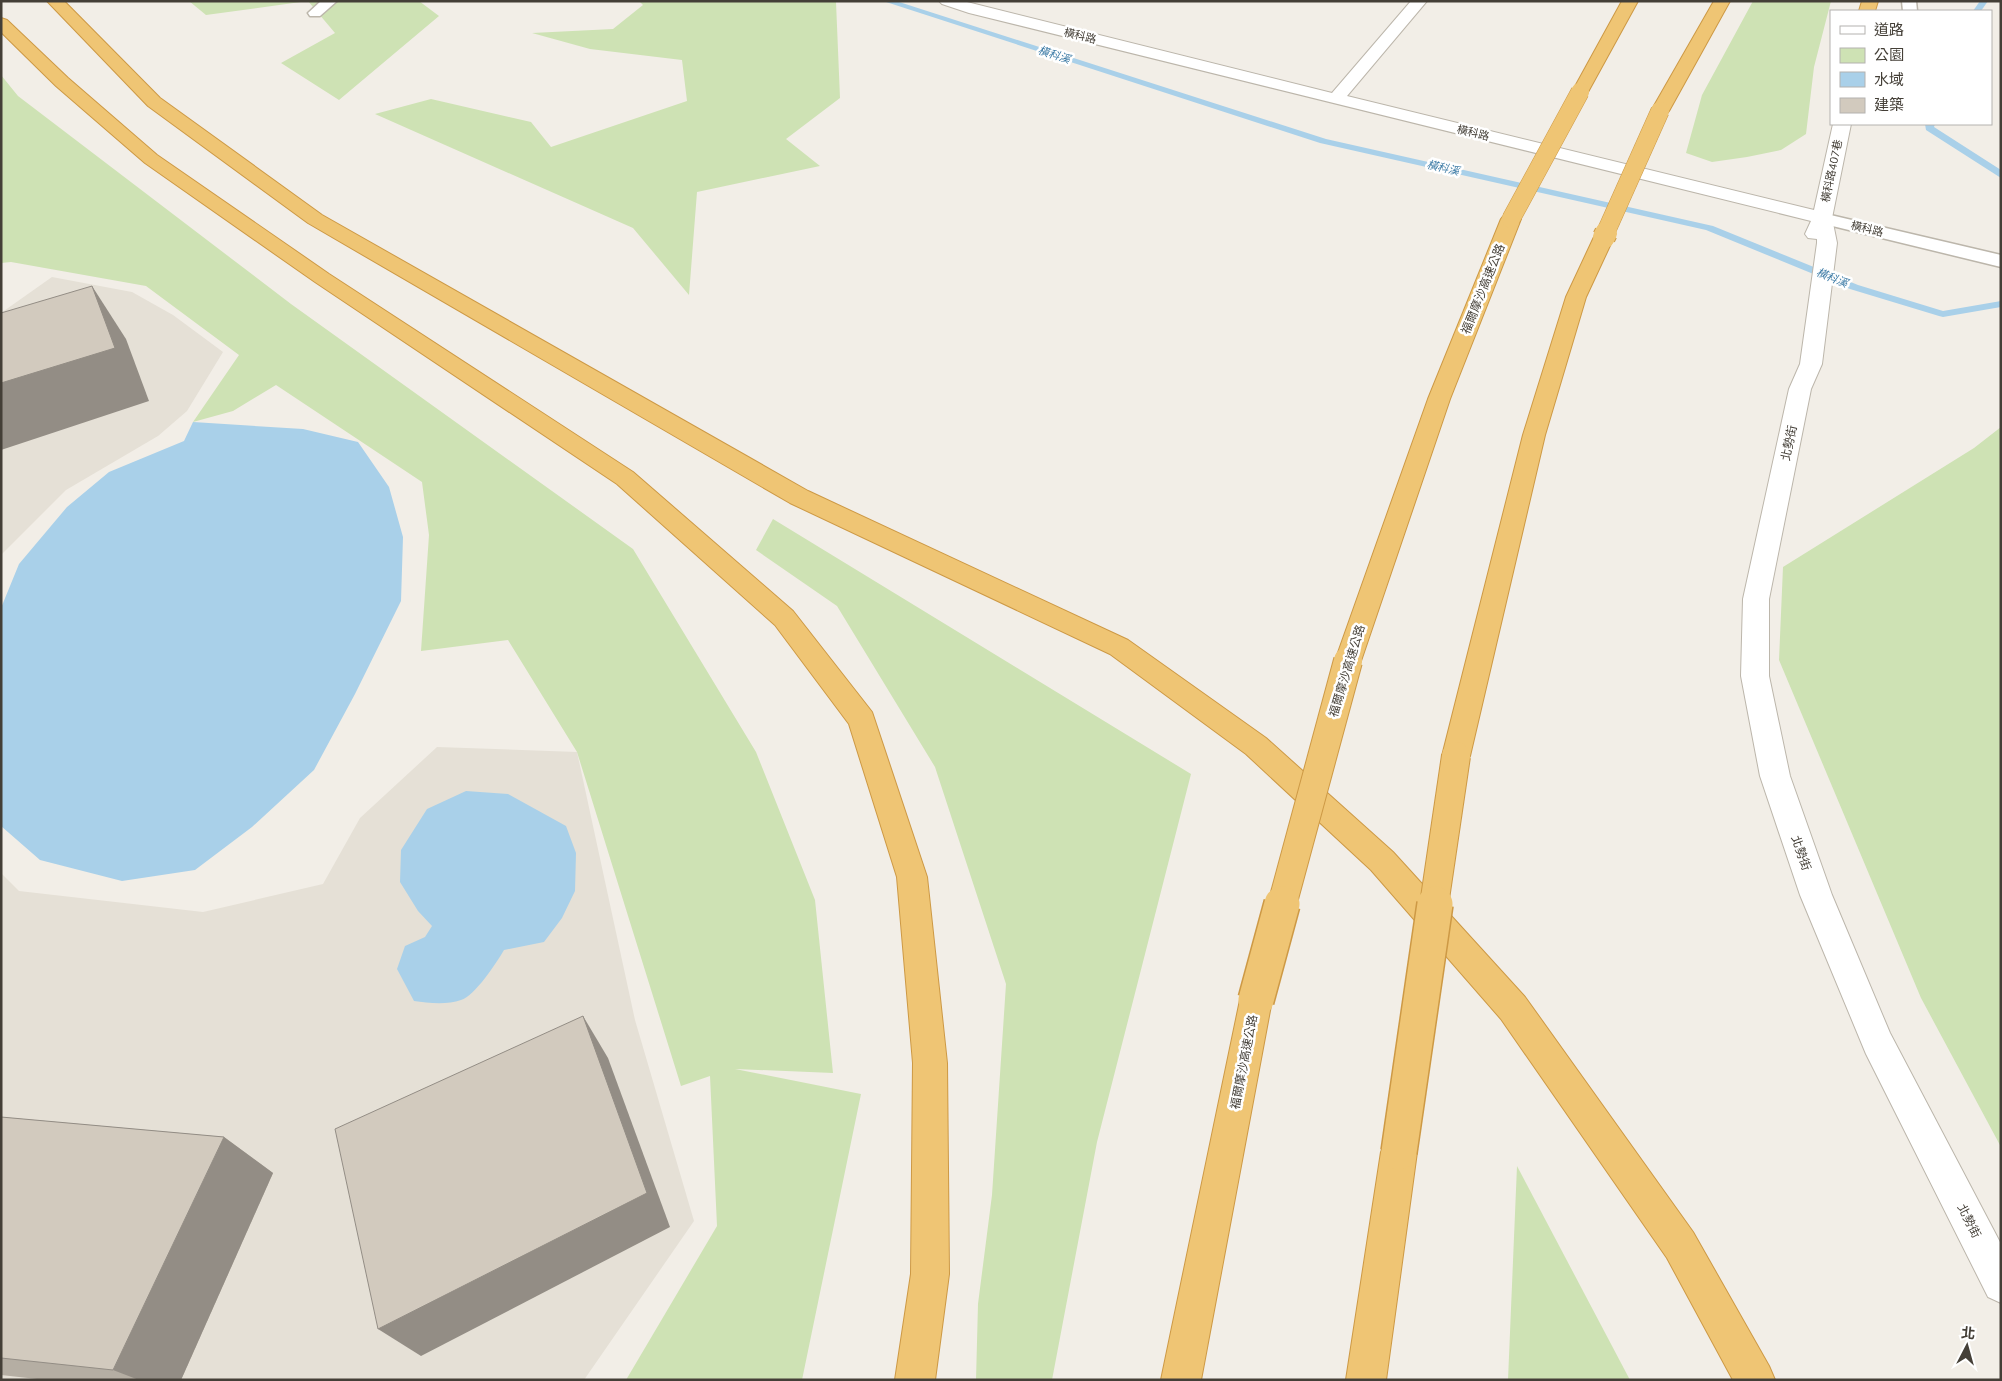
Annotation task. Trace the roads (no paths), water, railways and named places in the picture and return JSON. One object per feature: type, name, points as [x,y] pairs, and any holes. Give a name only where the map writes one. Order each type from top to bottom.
[{"type":"highway","points":[[54,1],[85,30],[154,102],[315,220],[799,497],[1119,647],[1256,746],[1375,855],[1513,1008],[1680,1245],[1755,1380]]},
{"type":"highway","name":"福爾摩沙高速公路","points":[[1181,1380],[1256,1000],[1348,661],[1439,399],[1511,219],[1630,1]]},
{"type":"highway","points":[[1366,1380],[1456,756],[1534,435],[1576,297],[1660,111],[1722,1]]},
{"type":"highway","points":[[1,14],[7,29],[62,82],[151,159],[322,278],[624,478],[784,618],[862,720],[912,877],[930,1063],[930,1274],[915,1380]]},
{"type":"street","name":"橫科路","points":[[947,1],[974,10],[1822,218]]},
{"type":"street","points":[[1336,99],[1418,1]]},
{"type":"street","name":"橫科路407巷","points":[[1822,218],[1842,125]]},
{"type":"street","name":"北勢街","points":[[1822,218],[1802,371],[1756,599],[1755,676],[1775,776],[1816,895],[1878,1043],[2001,1284]]},
{"type":"lane","points":[[315,13],[330,1]]},
{"type":"lane","name":"橫科路","points":[[1822,218],[2001,261]]},
{"type":"water","points":[[193,422],[303,429],[358,442],[389,487],[403,537],[401,601],[355,694],[314,770],[252,827],[195,870],[122,881],[40,860],[1,826],[1,608],[19,564],[67,507],[109,472],[184,441]]},
{"type":"water","points":[[466,791],[508,794],[566,826],[576,853],[575,891],[562,918],[544,942],[504,950],[485,978],[467,997],[456,1002],[444,1003],[414,1001],[397,969],[405,946],[425,937],[432,926],[418,911],[400,882],[401,850],[427,809]]},
{"type":"waterway","name":"橫科溪","points":[[887,1],[1323,141],[1709,228],[1854,287],[1943,314],[2001,304]]},
{"type":"waterway","name":"橫科溪","points":[[1978,10],[1984,1]]},
{"type":"waterway","name":"橫科溪","points":[[1930,125],[1929,128],[2001,175]]}]
